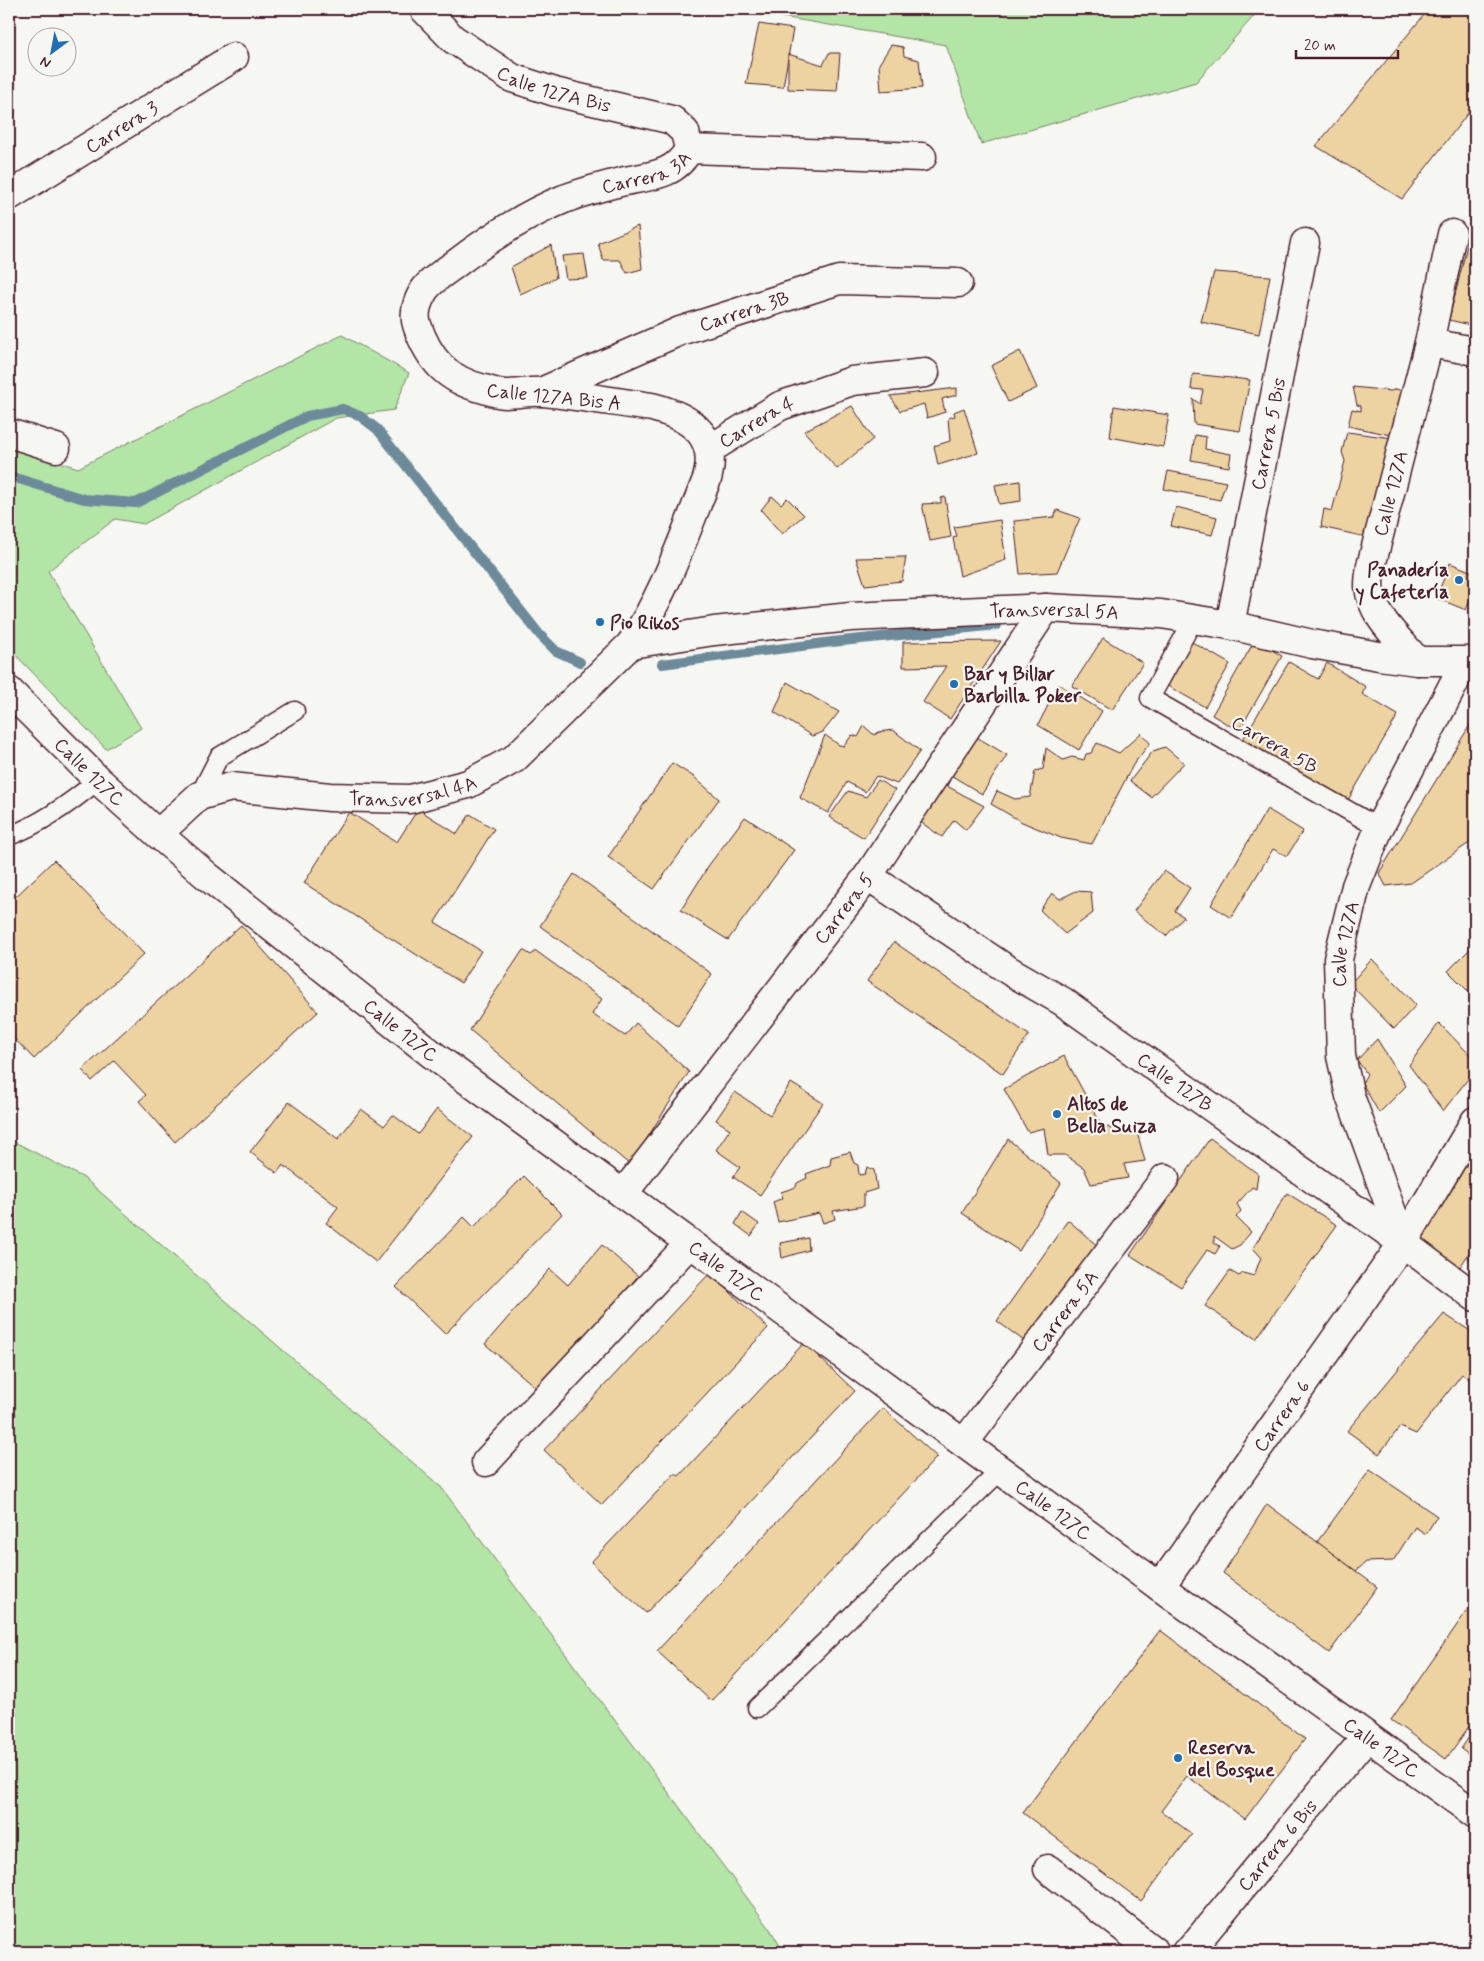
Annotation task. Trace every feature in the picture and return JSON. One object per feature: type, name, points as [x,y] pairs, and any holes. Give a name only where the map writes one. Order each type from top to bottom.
[{"type":"street","name":"Calle 127A Bis","points":[[424,9],[453,39],[512,78],[555,92],[672,120],[685,132],[689,149]]},
{"type":"street","name":"Carrera 3","points":[[9,196],[234,57]]},
{"type":"street","name":"Carrera 3A","points":[[416,320],[418,301],[426,288],[464,258],[520,219],[563,200],[592,190],[657,175],[670,170],[683,160],[689,149],[922,157]]},
{"type":"street","name":"Calle 127A","points":[[1417,661],[1383,621],[1371,596],[1369,585],[1371,566],[1429,343],[1452,234]]},
{"type":"street","name":"Carrera 5 Bis","points":[[1230,625],[1305,243]]},
{"type":"street","name":"Carrera 3B","points":[[541,392],[680,332],[839,280],[958,283]]},
{"type":"street","name":"Calle 127A Bis A","points":[[416,320],[423,342],[432,357],[444,370],[457,379],[479,388],[504,394],[541,392],[652,407],[668,411],[704,435],[710,449]]},
{"type":"street","points":[[1429,343],[1475,351]]},
{"type":"street","name":"Carrera 4","points":[[631,644],[644,625],[659,595],[708,479],[711,466],[710,449],[780,406],[798,399],[852,381],[925,373]]},
{"type":"street","points":[[9,433],[56,448]]},
{"type":"street","name":"Transversal 5A","points":[[631,644],[714,630],[851,617],[1046,608],[1152,613],[1230,625],[1322,646],[1379,656],[1417,661],[1470,662]]},
{"type":"street","name":"Carrera 5","points":[[623,1194],[868,876],[1046,608]]},
{"type":"street","name":"Transversal 4A","points":[[158,834],[199,796],[231,786],[330,797],[410,799],[468,784],[514,759],[631,644]]},
{"type":"street","name":"Calle 127A","points":[[1403,1243],[1350,1096],[1340,1056],[1338,958],[1356,886],[1379,828],[1470,662]]},
{"type":"street","name":"Calle 127C","points":[[9,691],[98,780],[158,834],[207,876],[433,1055],[1160,1587],[1475,1814]]},
{"type":"street","name":"Calle 127B","points":[[868,876],[1008,970],[1062,1001],[1403,1243],[1475,1297]]},
{"type":"street","name":"Carrera 6","points":[[1160,1587],[1403,1243],[1475,1121]]},
{"type":"street","name":"Carrera 5A","points":[[964,1443],[1165,1178]]},
{"type":"street","points":[[486,1462],[690,1243]]},
{"type":"street","name":"Carrera 6 Bis","points":[[1186,1952],[1190,1950],[1367,1736]]},
{"type":"street","points":[[1048,1869],[1155,1952]]},
{"type":"lane","name":"Carrera 5B","points":[[1194,619],[1150,698],[1379,828]]},
{"type":"lane","points":[[199,796],[219,757],[295,711]]},
{"type":"lane","points":[[9,836],[21,831],[77,797],[98,780]]},
{"type":"lane","points":[[757,1708],[1001,1470]]},
{"type":"green space","points":[[741,9],[1260,9],[1196,82],[981,144],[946,45]]},
{"type":"green space","points":[[342,335],[409,373],[394,410],[336,418],[144,524],[115,519],[48,571],[141,728],[106,749],[9,648],[9,446],[78,468]]},
{"type":"green space","points":[[9,1139],[84,1178],[441,1487],[768,1926],[784,1952],[9,1952]]},
{"type":"building","points":[[1429,9],[1475,9],[1475,104],[1402,199],[1316,146]]},
{"type":"building","points":[[759,24],[793,29],[783,87],[746,84]]},
{"type":"building","points":[[891,45],[903,47],[904,56],[919,60],[922,88],[881,91],[879,64]]},
{"type":"building","points":[[829,53],[840,53],[837,91],[788,89],[788,54],[823,65]]},
{"type":"building","points":[[638,226],[642,269],[627,273],[620,260],[603,260],[598,243]]},
{"type":"building","points":[[1470,233],[1475,234],[1475,326],[1449,320]]},
{"type":"building","points":[[551,245],[556,278],[520,294],[511,267]]},
{"type":"building","points":[[584,254],[588,278],[566,279],[562,256]]},
{"type":"building","points":[[1214,272],[1270,276],[1259,334],[1201,322]]},
{"type":"building","points":[[1020,351],[1037,388],[1008,402],[991,366]]},
{"type":"building","points":[[1193,374],[1250,380],[1240,431],[1194,424],[1193,399],[1200,404],[1203,390],[1191,389]]},
{"type":"building","points":[[1353,387],[1391,391],[1396,389],[1402,391],[1391,435],[1348,426],[1352,409],[1361,411],[1361,406],[1357,405]]},
{"type":"building","points":[[957,388],[957,395],[942,399],[945,412],[927,418],[924,404],[900,411],[890,396]]},
{"type":"building","points":[[852,406],[873,439],[837,469],[804,431]]},
{"type":"building","points":[[1114,406],[1169,415],[1163,447],[1110,437]]},
{"type":"building","points":[[964,408],[978,453],[938,465],[934,446],[950,441],[948,418],[955,416],[954,412]]},
{"type":"building","points":[[1347,432],[1393,438],[1366,537],[1321,527],[1324,509],[1332,511],[1345,461],[1342,452]]},
{"type":"building","points":[[1195,435],[1206,437],[1205,449],[1231,454],[1229,467],[1191,460]]},
{"type":"building","points":[[1168,471],[1226,482],[1220,500],[1164,489]]},
{"type":"building","points":[[1020,481],[1021,501],[999,504],[995,485]]},
{"type":"building","points":[[772,496],[781,504],[787,498],[804,515],[782,534],[761,510]]},
{"type":"building","points":[[945,497],[951,537],[930,541],[922,504],[941,503],[941,498]]},
{"type":"building","points":[[1176,507],[1217,517],[1212,535],[1171,526]]},
{"type":"building","points":[[1057,510],[1080,518],[1057,572],[1020,574],[1014,521],[1054,517]]},
{"type":"building","points":[[1000,520],[1006,560],[960,576],[953,538],[957,536],[954,527]]},
{"type":"building","points":[[906,557],[902,581],[865,585],[856,558]]},
{"type":"building","name":"Panadería y Cafetería","points":[[1450,563],[1475,573],[1475,587],[1466,610],[1436,598]]},
{"type":"building","points":[[1103,638],[1143,663],[1112,710],[1072,686]]},
{"type":"building","points":[[1255,640],[1282,656],[1239,731],[1212,715]]},
{"type":"building","name":"Bar y Billar Barbilla Poker","points":[[1001,641],[950,719],[923,702],[946,666],[903,667],[903,642]]},
{"type":"building","points":[[1192,642],[1230,664],[1205,707],[1168,686]]},
{"type":"building","points":[[1289,662],[1318,679],[1327,663],[1366,687],[1362,694],[1398,715],[1348,800],[1243,739]]},
{"type":"building","points":[[787,682],[839,712],[823,732],[812,736],[774,712]]},
{"type":"building","points":[[1059,684],[1102,711],[1079,750],[1038,725]]},
{"type":"building","points":[[1475,717],[1475,839],[1411,883],[1386,886],[1379,873]]},
{"type":"building","points":[[864,726],[874,735],[879,732],[893,730],[920,751],[897,784],[876,776],[865,792],[847,782],[828,813],[800,798],[825,735],[839,745],[844,746],[852,735],[858,737]]},
{"type":"building","points":[[968,732],[1007,755],[982,794],[944,771]]},
{"type":"building","points":[[1141,733],[1150,743],[1133,765],[1092,844],[1061,838],[1022,822],[991,804],[997,791],[1015,799],[1030,797],[1035,771],[1043,769],[1046,748],[1063,760],[1072,757],[1084,760],[1086,754],[1091,753],[1097,743],[1119,753]]},
{"type":"building","points":[[1165,747],[1184,763],[1151,797],[1130,781],[1153,751]]},
{"type":"building","points":[[672,763],[694,777],[719,799],[654,889],[608,857]]},
{"type":"building","points":[[942,774],[950,780],[947,786],[984,806],[966,830],[954,820],[942,837],[913,817]]},
{"type":"building","points":[[878,780],[895,790],[864,838],[829,817],[848,791],[866,797]]},
{"type":"building","points":[[418,809],[457,834],[470,814],[494,829],[435,922],[481,951],[461,983],[304,883],[349,812],[397,842]]},
{"type":"building","points":[[1267,809],[1303,831],[1287,856],[1273,849],[1231,918],[1211,905]]},
{"type":"building","points":[[745,817],[794,850],[728,940],[681,910],[709,865]]},
{"type":"building","points":[[54,860],[144,954],[34,1059],[9,1035],[9,903]]},
{"type":"building","points":[[1164,871],[1190,888],[1175,911],[1184,917],[1166,936],[1134,911]]},
{"type":"building","points":[[574,874],[712,974],[678,1026],[540,926]]},
{"type":"building","points":[[1076,891],[1091,892],[1093,913],[1065,934],[1040,910],[1052,893],[1060,899]]},
{"type":"building","points":[[241,925],[318,1012],[175,1142],[139,1101],[146,1095],[114,1061],[92,1081],[82,1070]]},
{"type":"building","points":[[894,942],[1029,1035],[1003,1074],[867,981]]},
{"type":"building","points":[[1472,947],[1475,951],[1474,997],[1448,971]]},
{"type":"building","points":[[523,950],[531,955],[536,951],[602,999],[592,1014],[625,1036],[636,1023],[689,1072],[630,1165],[470,1030]]},
{"type":"building","points":[[1372,959],[1416,1005],[1394,1029],[1350,984]]},
{"type":"building","points":[[1439,1023],[1475,1060],[1475,1070],[1443,1111],[1409,1065]]},
{"type":"building","points":[[1377,1039],[1406,1086],[1379,1113],[1362,1083],[1367,1074],[1357,1060]]},
{"type":"building","name":"Altos de Bella Suiza","points":[[1064,1056],[1101,1124],[1122,1134],[1137,1132],[1145,1161],[1124,1164],[1128,1178],[1091,1184],[1084,1168],[1065,1155],[1048,1155],[1044,1128],[1028,1132],[1004,1089]]},
{"type":"building","points":[[791,1083],[823,1103],[760,1195],[733,1177],[740,1167],[716,1150],[730,1129],[716,1120],[735,1092],[770,1115]]},
{"type":"building","points":[[289,1102],[338,1139],[361,1109],[384,1126],[393,1115],[418,1134],[437,1109],[473,1137],[376,1262],[326,1223],[338,1207],[283,1165],[277,1173],[250,1152]]},
{"type":"building","points":[[1210,1138],[1258,1174],[1256,1189],[1252,1187],[1237,1204],[1241,1211],[1236,1217],[1251,1232],[1240,1245],[1232,1249],[1214,1236],[1214,1243],[1220,1246],[1215,1254],[1207,1250],[1181,1287],[1130,1255]]},
{"type":"building","points":[[1008,1139],[1061,1183],[1019,1251],[962,1213]]},
{"type":"building","points":[[850,1152],[854,1163],[858,1165],[859,1175],[865,1174],[867,1167],[874,1170],[877,1189],[864,1193],[864,1206],[833,1211],[835,1219],[823,1223],[819,1213],[778,1222],[773,1202],[783,1198],[781,1192],[796,1187],[797,1183],[807,1178],[806,1174],[830,1165],[831,1157]]},
{"type":"building","points":[[1473,1155],[1475,1156],[1475,1244],[1460,1267],[1416,1238]]},
{"type":"building","points":[[524,1176],[562,1214],[445,1334],[396,1287],[464,1217],[474,1227]]},
{"type":"building","points":[[1287,1193],[1337,1225],[1256,1339],[1205,1306],[1230,1271],[1239,1276],[1243,1273],[1254,1276],[1261,1257],[1253,1248]]},
{"type":"building","points":[[742,1212],[759,1224],[751,1236],[735,1224]]},
{"type":"building","points":[[1068,1220],[1101,1249],[1028,1344],[997,1321]]},
{"type":"building","points":[[808,1238],[809,1250],[782,1258],[780,1243]]},
{"type":"building","points":[[602,1245],[638,1276],[540,1391],[485,1344],[550,1269],[568,1285]]},
{"type":"building","points":[[1475,1248],[1475,1263],[1468,1258]]},
{"type":"building","points":[[710,1273],[768,1328],[602,1505],[544,1450]]},
{"type":"building","points":[[1444,1314],[1475,1334],[1475,1383],[1462,1374],[1416,1434],[1400,1427],[1379,1454],[1347,1431]]},
{"type":"building","points":[[804,1343],[855,1391],[646,1613],[591,1562],[675,1473],[679,1476]]},
{"type":"building","points":[[883,1408],[937,1457],[711,1701],[657,1651]]},
{"type":"building","points":[[1370,1470],[1437,1516],[1426,1534],[1415,1527],[1393,1561],[1366,1562],[1356,1571],[1317,1542]]},
{"type":"building","points":[[1267,1504],[1377,1587],[1329,1653],[1223,1573]]},
{"type":"building","points":[[1475,1599],[1475,1718],[1446,1759],[1391,1720]]},
{"type":"building","name":"Reserva del Bosque","points":[[1160,1630],[1305,1739],[1245,1819],[1187,1776],[1161,1811],[1192,1834],[1141,1901],[1023,1813]]},
{"type":"building","points":[[1475,1728],[1475,1760],[1461,1749]]},
{"type":"waterway","points":[[9,476],[84,499],[136,503],[307,416],[343,409],[360,416],[377,429],[540,635],[556,651],[580,662]]},
{"type":"waterway","points":[[662,664],[832,642],[997,625]]},
{"type":"place","name":"Panadería y Cafetería","points":[[1459,580]]},
{"type":"place","name":"Pio Rikos","points":[[600,622]]},
{"type":"place","name":"Bar y Billar Barbilla Poker","points":[[954,684]]},
{"type":"place","name":"Altos de Bella Suiza","points":[[1057,1114]]},
{"type":"place","name":"Reserva del Bosque","points":[[1178,1758]]}]
